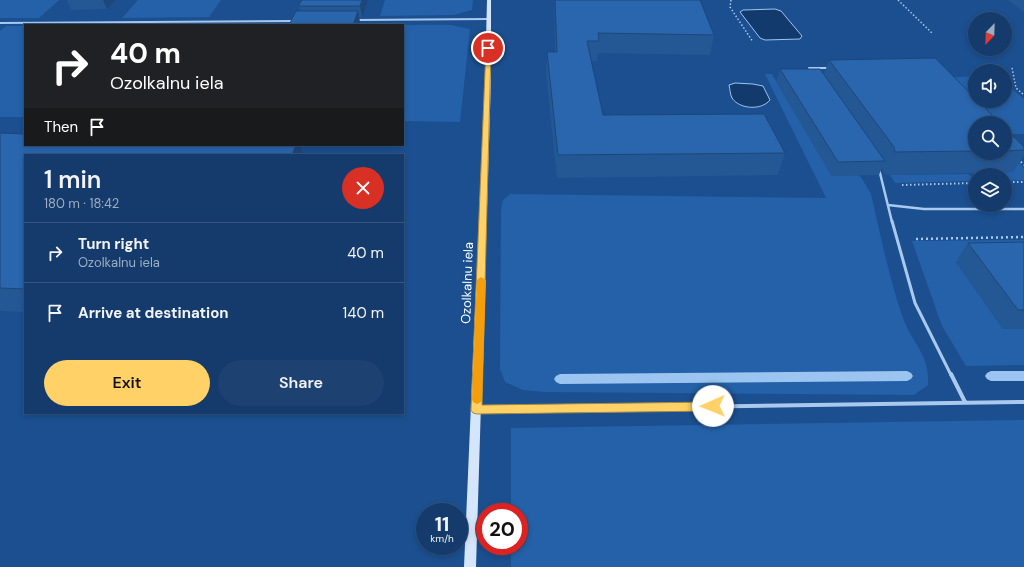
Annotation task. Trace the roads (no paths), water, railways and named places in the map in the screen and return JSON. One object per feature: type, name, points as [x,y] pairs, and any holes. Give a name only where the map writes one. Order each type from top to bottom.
[{"type":"street","name":"Ozolkalnu iela","points":[[470,567],[477,410],[488,78],[489,0]]},
{"type":"lane","points":[[353,20],[488,19]]},
{"type":"lane","points":[[0,23],[297,21]]},
{"type":"lane","points":[[813,74],[808,68],[832,68]]},
{"type":"lane","points":[[876,164],[880,171],[896,239],[915,303],[965,402]]},
{"type":"lane","points":[[888,205],[924,209],[1024,209]]},
{"type":"lane","points":[[477,410],[1024,402]]},
{"type":"waterway","points":[[560,379],[907,376]]},
{"type":"waterway","points":[[991,376],[1024,376]]}]
